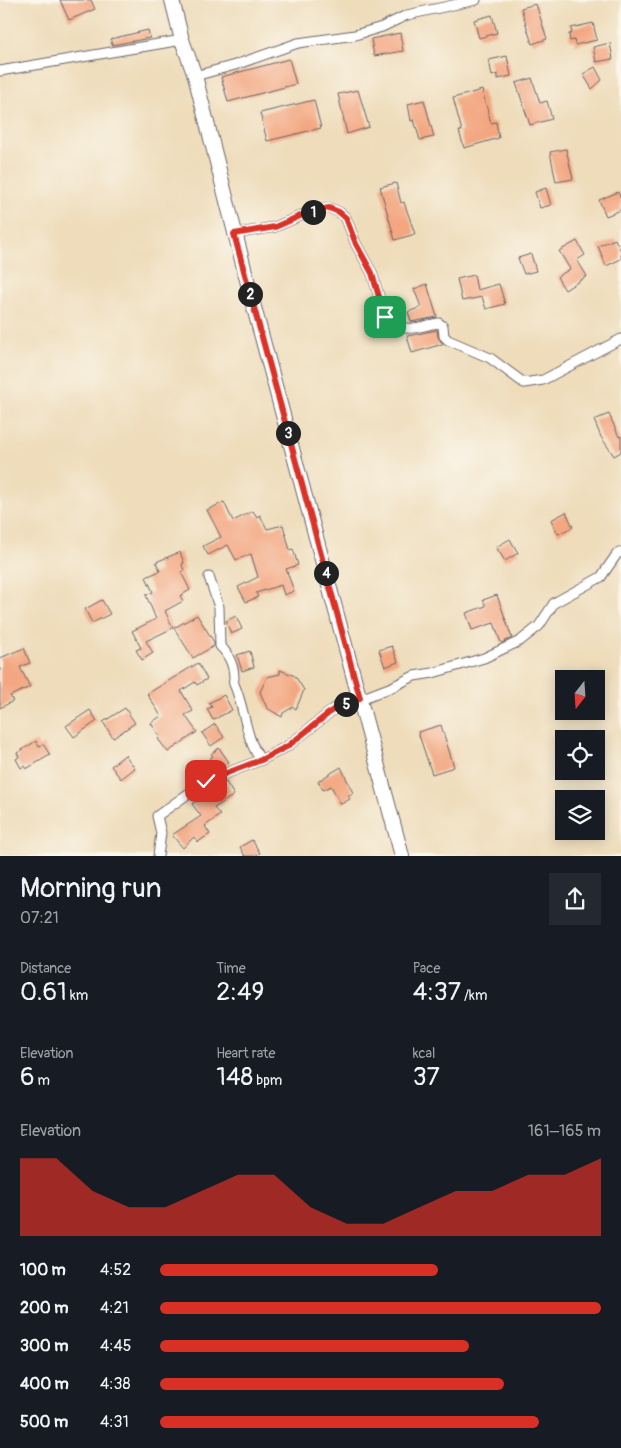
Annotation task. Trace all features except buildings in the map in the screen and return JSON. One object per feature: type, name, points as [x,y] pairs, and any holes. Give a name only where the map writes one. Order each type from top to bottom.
[{"type":"main road","points":[[172,0],[182,40],[195,76],[234,234],[402,856]]},
{"type":"street","points":[[195,76],[236,65],[298,43],[355,35],[382,27],[407,15],[476,0]]},
{"type":"street","points":[[0,71],[182,40]]},
{"type":"street","points":[[234,234],[275,227],[307,213],[329,208],[339,212],[346,218],[356,244],[372,273],[385,317],[406,329],[417,329],[439,323],[443,326],[444,336],[448,340],[490,358],[524,383],[543,380],[621,338]]},
{"type":"street","points":[[158,856],[161,833],[157,816],[206,781],[261,760],[288,746],[334,709],[392,687],[414,676],[433,673],[484,658],[520,641],[539,626],[554,603],[601,577],[617,554],[621,552]]},
{"type":"street","points":[[209,577],[219,607],[220,646],[226,650],[232,666],[233,682],[247,722],[253,749],[261,760]]},
{"type":"route","points":[[206,781],[261,760],[288,746],[334,709],[360,698],[234,234],[275,227],[307,213],[329,208],[339,212],[346,218],[356,244],[372,273],[376,284],[378,300],[385,317]]}]
